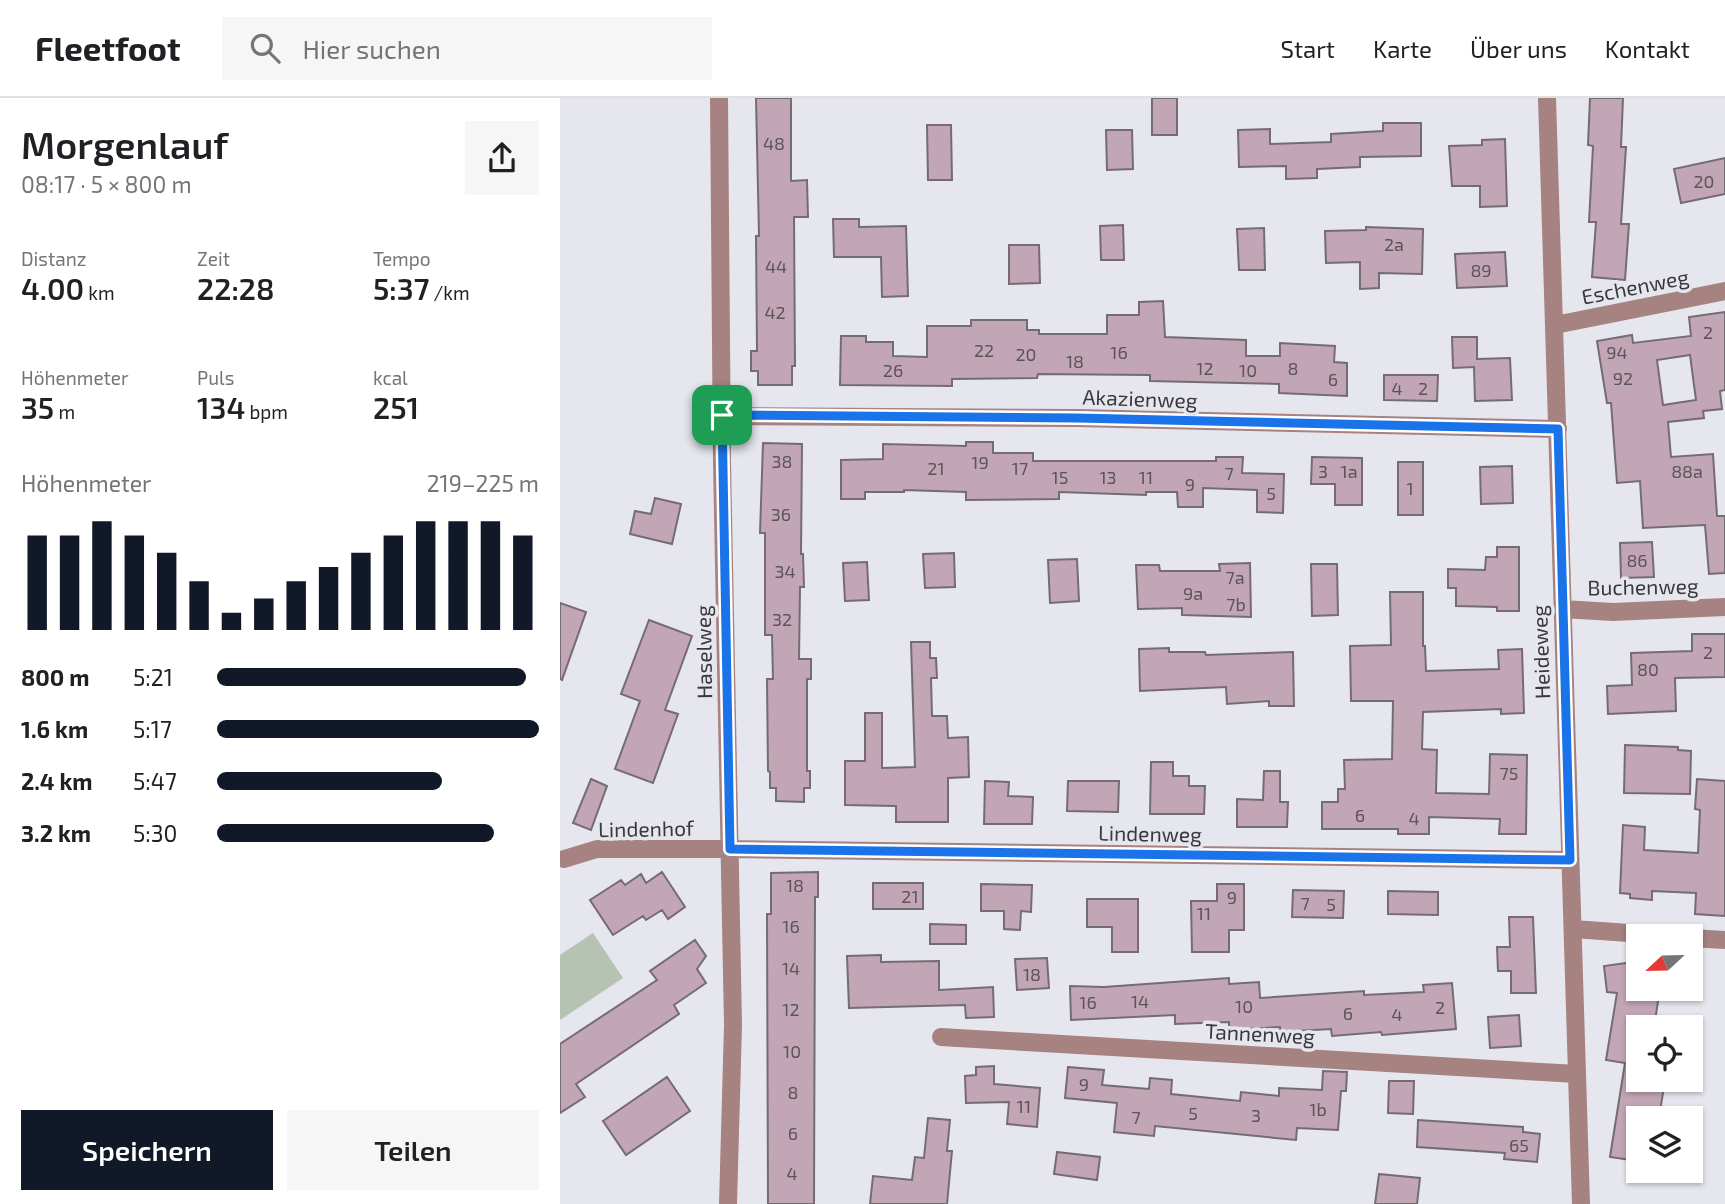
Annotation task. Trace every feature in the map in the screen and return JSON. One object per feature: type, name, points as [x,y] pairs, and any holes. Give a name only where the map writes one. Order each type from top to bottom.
[{"type":"street","name":"Haselweg","points":[[719,98],[733,1025],[728,1204]]},
{"type":"street","name":"Heideweg","points":[[1547,98],[1581,1204]]},
{"type":"street","name":"Eschenweg","points":[[1555,325],[1725,291]]},
{"type":"street","name":"Akazienweg","points":[[722,415],[1077,418],[1558,429]]},
{"type":"street","name":"Buchenweg","points":[[1562,609],[1613,612],[1725,607]]},
{"type":"street","name":"Lindenhof","points":[[564,859],[597,849],[730,849]]},
{"type":"street","name":"Lindenweg","points":[[730,849],[1570,860]]},
{"type":"street","points":[[1573,929],[1626,933]]},
{"type":"street","points":[[1703,938],[1725,940]]},
{"type":"street","name":"Tannenweg","points":[[941,1037],[1577,1074]]},
{"type":"green space","points":[[593,933],[623,978],[560,1020],[560,955]]},
{"type":"building","points":[[756,98],[791,98],[791,181],[807,180],[808,217],[794,217],[795,366],[792,366],[792,385],[758,385],[758,371],[751,371],[751,351],[757,351],[756,236],[759,236]]},
{"type":"building","points":[[1152,98],[1177,98],[1177,135],[1152,135]]},
{"type":"building","points":[[1590,98],[1623,98],[1621,147],[1626,147],[1621,224],[1629,224],[1625,280],[1592,277],[1596,222],[1589,222],[1593,146],[1588,145]]},
{"type":"building","points":[[1383,123],[1421,123],[1421,156],[1360,157],[1360,167],[1317,169],[1317,178],[1286,179],[1286,166],[1239,167],[1238,130],[1270,129],[1270,144],[1331,142],[1331,134],[1383,131]]},
{"type":"building","points":[[927,125],[951,125],[952,180],[928,180]]},
{"type":"building","points":[[1106,130],[1132,130],[1133,169],[1107,170]]},
{"type":"building","points":[[1505,139],[1507,206],[1480,207],[1480,186],[1452,186],[1449,146],[1482,145],[1482,140]]},
{"type":"building","points":[[1725,158],[1725,194],[1681,203],[1674,169]]},
{"type":"building","points":[[833,219],[859,219],[859,227],[906,226],[908,296],[882,297],[881,257],[834,257]]},
{"type":"building","points":[[1123,225],[1124,260],[1101,260],[1100,226]]},
{"type":"building","points":[[1366,227],[1423,229],[1422,274],[1379,273],[1379,288],[1360,289],[1360,262],[1326,263],[1325,231],[1366,230]]},
{"type":"building","points":[[1264,228],[1265,270],[1239,270],[1237,229]]},
{"type":"building","points":[[1009,245],[1039,245],[1040,283],[1009,284]]},
{"type":"building","points":[[1505,252],[1507,286],[1457,288],[1455,254]]},
{"type":"building","points":[[1163,301],[1165,337],[1246,340],[1246,356],[1280,356],[1280,343],[1335,346],[1334,362],[1347,363],[1347,396],[1279,393],[1279,384],[1150,381],[1150,375],[1038,374],[1037,378],[952,379],[952,386],[840,385],[841,336],[866,336],[866,342],[893,342],[893,356],[927,357],[927,326],[971,326],[971,320],[1027,320],[1027,330],[1039,330],[1039,334],[1107,334],[1107,315],[1139,315],[1139,302]]},
{"type":"building","points":[[1725,312],[1725,390],[1720,391],[1722,409],[1703,411],[1704,418],[1668,422],[1671,457],[1713,454],[1717,516],[1725,516],[1725,573],[1709,574],[1705,525],[1643,528],[1640,481],[1617,483],[1611,403],[1607,403],[1597,341],[1632,335],[1633,343],[1691,336],[1689,317]],"holes":[[[1690,355],[1696,400],[1663,405],[1657,360]]]},
{"type":"building","points":[[1452,337],[1477,337],[1477,359],[1510,358],[1512,400],[1475,401],[1474,367],[1453,368]]},
{"type":"building","points":[[1384,375],[1438,375],[1437,401],[1384,400]]},
{"type":"building","points":[[966,442],[993,442],[993,453],[1033,453],[1033,461],[1216,461],[1216,457],[1243,457],[1242,473],[1284,474],[1283,513],[1257,512],[1257,490],[1203,488],[1203,507],[1178,507],[1177,492],[1146,492],[1146,495],[1059,492],[1059,499],[966,500],[966,492],[904,490],[865,492],[865,499],[841,499],[841,460],[883,459],[883,444],[966,446]]},
{"type":"building","points":[[763,443],[802,444],[801,554],[804,587],[800,587],[799,659],[811,659],[811,679],[807,679],[807,771],[810,771],[810,788],[804,788],[804,802],[776,801],[776,788],[770,788],[768,771],[767,679],[773,679],[772,635],[765,635],[765,533],[760,533]]},
{"type":"building","points":[[1312,457],[1362,458],[1362,505],[1335,505],[1335,484],[1311,484]]},
{"type":"building","points":[[1398,462],[1423,462],[1423,515],[1398,515]]},
{"type":"building","points":[[1512,466],[1513,503],[1481,504],[1480,467]]},
{"type":"building","points":[[655,498],[681,504],[672,544],[630,534],[635,511],[651,514]]},
{"type":"building","points":[[1652,542],[1654,577],[1621,578],[1620,543]]},
{"type":"building","points":[[1497,547],[1519,547],[1519,611],[1497,611],[1497,607],[1456,606],[1456,588],[1448,588],[1448,569],[1485,570],[1486,557],[1497,557]]},
{"type":"building","points":[[954,553],[955,587],[925,588],[923,554]]},
{"type":"building","points":[[1077,559],[1079,601],[1050,603],[1048,560]]},
{"type":"building","points":[[867,562],[869,600],[845,601],[843,563]]},
{"type":"building","points":[[1250,563],[1251,617],[1182,615],[1182,608],[1138,609],[1136,565],[1159,565],[1160,571],[1220,571],[1219,564]]},
{"type":"building","points":[[1311,564],[1337,564],[1338,615],[1312,616]]},
{"type":"building","points":[[1390,592],[1423,592],[1426,671],[1499,669],[1498,650],[1522,649],[1524,713],[1501,714],[1501,709],[1423,712],[1422,749],[1437,750],[1436,793],[1489,794],[1490,754],[1527,755],[1526,834],[1499,834],[1500,819],[1429,817],[1429,834],[1398,834],[1398,829],[1322,829],[1322,802],[1338,802],[1338,789],[1345,789],[1344,760],[1392,759],[1393,701],[1351,701],[1350,646],[1391,645]]},
{"type":"building","points":[[560,603],[586,612],[562,680],[560,679]]},
{"type":"building","points":[[649,620],[692,636],[665,710],[678,714],[653,783],[615,769],[640,701],[621,694]]},
{"type":"building","points":[[1692,634],[1725,634],[1725,677],[1675,678],[1676,711],[1608,714],[1607,686],[1632,685],[1631,653],[1692,651]]},
{"type":"building","points":[[911,642],[930,642],[930,658],[936,658],[937,678],[931,678],[932,716],[947,716],[948,738],[968,737],[969,777],[948,778],[948,822],[896,822],[896,806],[845,805],[845,761],[865,761],[865,713],[882,713],[882,768],[915,767]]},
{"type":"building","points":[[1169,648],[1169,652],[1205,652],[1206,655],[1293,652],[1294,706],[1269,706],[1269,701],[1227,704],[1226,687],[1140,691],[1139,649]]},
{"type":"building","points":[[1625,745],[1678,747],[1678,750],[1691,751],[1690,794],[1624,793]]},
{"type":"building","points":[[1151,762],[1173,762],[1173,776],[1189,776],[1189,786],[1205,786],[1204,814],[1150,814]]},
{"type":"building","points":[[1264,771],[1280,771],[1280,802],[1288,802],[1287,827],[1237,827],[1237,799],[1263,800]]},
{"type":"building","points":[[591,779],[607,786],[591,830],[573,823]]},
{"type":"building","points":[[1697,779],[1725,781],[1725,916],[1695,914],[1696,893],[1652,891],[1652,900],[1630,898],[1630,894],[1620,893],[1623,825],[1645,827],[1644,850],[1698,853],[1700,810],[1695,809]]},
{"type":"building","points":[[985,781],[1009,782],[1008,796],[1033,797],[1032,824],[984,824]]},
{"type":"building","points":[[1068,781],[1119,781],[1118,812],[1067,811]]},
{"type":"building","points":[[662,872],[685,907],[668,919],[662,910],[646,920],[643,916],[613,935],[590,900],[621,880],[625,885],[641,874],[646,883]]},
{"type":"building","points":[[818,872],[818,897],[815,897],[814,1204],[768,1204],[767,914],[771,914],[771,873]]},
{"type":"building","points":[[873,883],[923,883],[923,909],[873,909]]},
{"type":"building","points":[[981,884],[1032,885],[1031,912],[1021,911],[1020,930],[1004,929],[1004,911],[981,911]]},
{"type":"building","points":[[1217,884],[1244,884],[1244,930],[1229,930],[1229,952],[1192,952],[1191,901],[1217,901]]},
{"type":"building","points":[[1293,890],[1344,891],[1343,918],[1292,917]]},
{"type":"building","points":[[1388,891],[1438,892],[1438,915],[1388,914]]},
{"type":"building","points":[[1087,899],[1138,899],[1138,952],[1112,952],[1112,927],[1087,927]]},
{"type":"building","points":[[1509,917],[1533,917],[1536,993],[1511,993],[1511,971],[1498,971],[1497,947],[1510,947]]},
{"type":"building","points":[[930,924],[966,925],[966,944],[930,944]]},
{"type":"building","points":[[695,940],[706,956],[697,969],[706,983],[674,1005],[679,1014],[576,1084],[585,1097],[560,1113],[560,1044],[657,980],[650,971]]},
{"type":"building","points":[[881,955],[881,962],[939,961],[939,990],[993,987],[994,1017],[966,1018],[965,1005],[849,1008],[847,956]]},
{"type":"building","points":[[1047,958],[1049,988],[1017,990],[1015,959]]},
{"type":"building","points":[[1626,963],[1626,1001],[1658,1001],[1656,1015],[1626,1015],[1626,1092],[1663,1092],[1661,1106],[1626,1106],[1626,1159],[1610,1157],[1625,1063],[1606,1060],[1617,993],[1607,992],[1604,966]]},
{"type":"building","points":[[1229,978],[1229,984],[1259,982],[1260,998],[1364,991],[1364,995],[1424,992],[1423,985],[1452,983],[1456,1029],[1332,1036],[1331,1029],[1280,1032],[1280,1027],[1229,1030],[1229,1022],[1175,1024],[1175,1015],[1071,1020],[1070,986],[1104,987]]},
{"type":"building","points":[[1519,1015],[1521,1046],[1490,1048],[1488,1017]]},
{"type":"building","points":[[994,1066],[994,1084],[1040,1088],[1037,1127],[1007,1124],[1009,1102],[966,1103],[965,1076],[976,1075],[976,1067]]},
{"type":"building","points":[[1068,1067],[1104,1070],[1102,1085],[1149,1089],[1150,1078],[1172,1080],[1171,1094],[1240,1101],[1241,1092],[1279,1096],[1279,1088],[1322,1090],[1323,1071],[1347,1072],[1346,1091],[1341,1091],[1338,1130],[1297,1128],[1296,1140],[1155,1126],[1154,1136],[1114,1132],[1117,1103],[1065,1098]]},
{"type":"building","points":[[667,1077],[690,1111],[626,1155],[603,1121]]},
{"type":"building","points":[[1389,1081],[1414,1081],[1413,1114],[1388,1113]]},
{"type":"building","points":[[928,1118],[950,1120],[947,1151],[952,1151],[947,1204],[870,1204],[873,1176],[912,1180],[915,1157],[924,1158]]},
{"type":"building","points":[[1418,1120],[1523,1127],[1523,1132],[1540,1134],[1537,1162],[1504,1159],[1505,1153],[1417,1147]]},
{"type":"building","points":[[1057,1152],[1100,1157],[1097,1180],[1054,1174]]},
{"type":"building","points":[[1379,1174],[1420,1178],[1417,1204],[1375,1204]]},
{"type":"route","points":[[722,415],[1077,418],[1558,429],[1570,860],[730,849],[722,415]]}]
